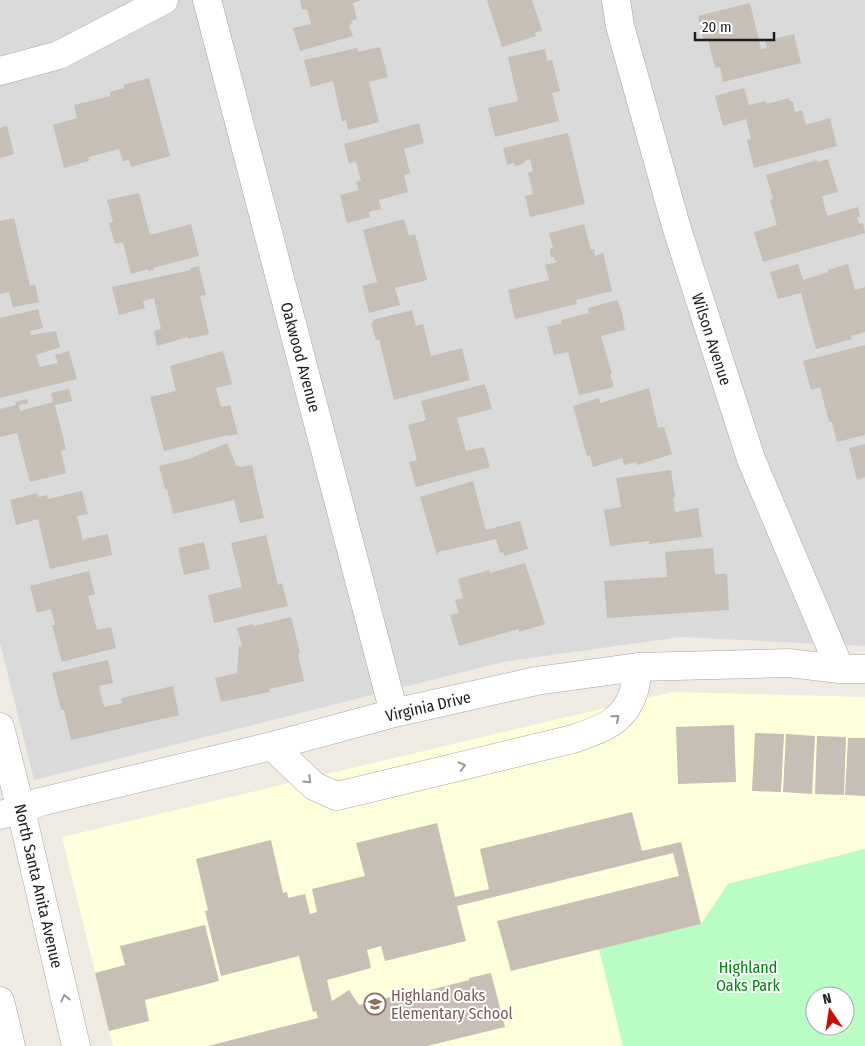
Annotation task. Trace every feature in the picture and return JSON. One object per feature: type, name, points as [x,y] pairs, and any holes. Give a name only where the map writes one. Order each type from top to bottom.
[{"type":"street","points":[[0,72],[59,55],[164,0]]},
{"type":"street","name":"Oakwood Avenue","points":[[207,0],[394,713]]},
{"type":"street","name":"Wilson Avenue","points":[[616,0],[620,26],[677,229],[752,460],[853,668]]},
{"type":"street","name":"Virginia Drive","points":[[11,812],[40,802],[272,746],[394,713],[536,681],[638,667],[788,663],[853,668]]},
{"type":"street","points":[[272,746],[314,786],[336,796],[573,739],[599,730],[620,718],[633,695],[638,667]]},
{"type":"street","name":"North Santa Anita Avenue","points":[[0,727],[11,812],[76,1046]]},
{"type":"street","points":[[0,1001],[10,1046]]},
{"type":"shaded area","points":[[0,0],[865,0],[865,646],[680,637],[503,662],[34,780],[0,643]]},
{"type":"shaded area","points":[[672,692],[865,697],[865,849],[728,884],[701,924],[600,949],[623,1046],[113,1046],[62,837]]},
{"type":"green space","name":"Highland Oaks Park","points":[[865,849],[865,1046],[623,1046],[599,949],[701,924],[728,884]]},
{"type":"building","points":[[300,0],[361,0],[353,3],[357,19],[351,21],[352,24],[349,25],[353,36],[300,51],[293,28],[311,24],[307,9],[302,10]]},
{"type":"building","points":[[487,0],[532,0],[542,30],[535,33],[536,36],[502,47]]},
{"type":"building","points":[[750,3],[761,49],[767,48],[765,41],[794,34],[801,63],[723,82],[720,67],[715,68],[708,40],[704,41],[698,16]]},
{"type":"building","points":[[380,47],[388,77],[369,82],[379,122],[348,130],[346,120],[342,122],[333,81],[311,87],[304,60],[357,48],[358,52]]},
{"type":"building","points":[[545,49],[547,61],[552,60],[560,91],[552,93],[559,121],[495,137],[488,108],[518,101],[508,57]]},
{"type":"building","points":[[149,78],[170,156],[131,167],[129,160],[123,161],[119,149],[88,157],[89,161],[64,168],[53,125],[77,118],[74,105],[110,96],[110,92],[124,88],[123,85]]},
{"type":"building","points":[[744,88],[749,105],[765,101],[767,104],[789,98],[789,101],[793,102],[795,112],[802,110],[806,125],[830,118],[837,146],[754,168],[747,140],[751,139],[746,119],[723,126],[715,96]]},
{"type":"building","points":[[419,123],[424,143],[404,149],[410,173],[404,175],[408,192],[379,200],[381,209],[369,212],[370,217],[347,223],[340,195],[359,190],[356,182],[361,181],[356,162],[349,163],[344,144]]},
{"type":"building","points":[[7,126],[14,154],[0,158],[0,128]]},
{"type":"building","points":[[568,133],[585,204],[530,217],[525,196],[533,194],[528,173],[533,171],[530,159],[516,166],[513,163],[507,165],[503,148]]},
{"type":"building","points":[[828,159],[838,192],[822,196],[827,216],[858,207],[860,217],[857,217],[859,224],[863,223],[865,233],[763,262],[754,232],[777,225],[770,200],[773,199],[766,175],[817,160],[817,162]]},
{"type":"building","points":[[139,193],[150,235],[191,224],[199,256],[153,268],[154,270],[148,271],[148,269],[131,274],[123,242],[115,244],[109,223],[113,222],[107,200]]},
{"type":"building","points":[[14,218],[30,286],[35,285],[39,302],[13,307],[9,292],[0,294],[0,221]]},
{"type":"building","points":[[404,219],[409,236],[415,234],[427,280],[395,288],[400,305],[369,313],[362,286],[377,282],[363,230]]},
{"type":"building","points":[[584,224],[591,250],[594,249],[595,256],[603,253],[612,291],[576,300],[577,304],[515,319],[508,290],[549,280],[545,265],[557,262],[553,257],[551,258],[550,252],[551,248],[553,248],[549,233]]},
{"type":"building","points":[[798,264],[803,280],[848,264],[855,290],[865,287],[865,332],[851,336],[852,339],[816,349],[801,293],[778,299],[770,272]]},
{"type":"building","points":[[199,266],[206,295],[200,296],[209,334],[188,339],[188,337],[157,346],[154,331],[161,329],[154,298],[143,301],[145,308],[119,315],[112,287],[191,270],[191,268]]},
{"type":"building","points":[[617,300],[622,312],[625,330],[601,336],[614,387],[579,395],[568,352],[554,355],[547,327],[562,323],[561,320],[589,313],[588,308]]},
{"type":"building","points":[[38,309],[43,328],[30,331],[31,335],[56,331],[60,347],[36,355],[40,367],[58,363],[55,355],[69,351],[77,379],[0,398],[0,318]]},
{"type":"building","points":[[412,310],[416,326],[423,324],[431,356],[462,348],[470,380],[394,400],[379,339],[376,340],[371,323],[373,323],[373,320]]},
{"type":"building","points":[[865,345],[865,435],[837,442],[832,422],[829,422],[820,387],[811,390],[803,361]]},
{"type":"building","points":[[223,351],[232,384],[216,388],[221,407],[230,405],[238,434],[164,451],[150,397],[176,391],[170,366]]},
{"type":"building","points":[[485,384],[492,409],[457,418],[466,451],[484,447],[490,467],[416,487],[409,462],[417,460],[408,425],[426,420],[421,401]]},
{"type":"building","points":[[649,388],[658,428],[664,427],[672,454],[637,465],[636,462],[624,465],[622,458],[593,467],[590,455],[587,456],[573,406],[599,398],[600,403]]},
{"type":"building","points":[[69,389],[72,401],[55,405],[66,449],[61,451],[66,473],[30,482],[17,433],[0,437],[0,409],[16,405],[15,402],[27,399],[28,403],[19,405],[20,411],[53,402],[51,393]]},
{"type":"building","points":[[227,443],[236,465],[241,467],[252,465],[264,518],[240,523],[234,500],[173,514],[159,466],[189,459]]},
{"type":"building","points":[[865,444],[865,477],[857,480],[849,448]]},
{"type":"building","points":[[671,470],[675,512],[698,508],[702,537],[649,544],[649,541],[610,546],[604,510],[621,507],[616,478]]},
{"type":"building","points":[[473,481],[486,530],[520,521],[528,549],[504,556],[503,552],[500,553],[496,539],[438,552],[439,555],[437,555],[420,497]]},
{"type":"building","points":[[82,491],[88,514],[77,516],[83,541],[108,534],[112,555],[50,569],[38,519],[16,525],[10,500],[37,493],[38,497],[47,495],[48,499]]},
{"type":"building","points":[[266,535],[278,585],[282,583],[288,606],[214,623],[208,595],[242,587],[231,543]]},
{"type":"building","points":[[204,542],[210,569],[184,575],[178,548]]},
{"type":"building","points":[[713,548],[715,574],[727,574],[729,610],[607,618],[604,581],[667,577],[665,552]]},
{"type":"building","points":[[525,563],[545,624],[519,632],[519,629],[459,646],[450,615],[459,613],[455,600],[463,598],[458,579],[489,570],[490,573]]},
{"type":"building","points":[[89,571],[95,594],[88,596],[97,630],[111,627],[116,648],[62,662],[52,625],[55,625],[51,609],[37,613],[30,586]]},
{"type":"building","points":[[291,617],[300,653],[298,654],[304,681],[269,689],[270,692],[221,702],[215,678],[237,673],[239,646],[242,646],[237,628]]},
{"type":"building","points":[[108,660],[113,683],[99,686],[104,707],[122,703],[121,698],[173,686],[179,715],[71,740],[52,673]]},
{"type":"building","points":[[734,725],[736,782],[678,784],[676,727]]},
{"type":"building","points":[[755,733],[784,734],[781,792],[752,791]]},
{"type":"building","points":[[786,734],[815,736],[812,794],[783,792]]},
{"type":"building","points":[[817,736],[846,737],[844,795],[815,794]]},
{"type":"building","points":[[848,738],[865,738],[865,796],[845,795]]},
{"type":"building","points":[[632,812],[642,851],[681,842],[701,924],[511,971],[497,921],[679,876],[673,853],[457,906],[466,941],[385,961],[381,946],[367,950],[371,968],[327,980],[332,1001],[349,990],[359,1005],[394,996],[395,999],[491,973],[505,1027],[427,1046],[208,1046],[318,1018],[316,1011],[313,1012],[299,956],[221,976],[205,911],[208,910],[196,859],[271,840],[283,893],[287,892],[288,898],[305,894],[310,914],[317,912],[312,889],[365,876],[356,843],[437,823],[455,897],[489,889],[480,849]]},
{"type":"building","points":[[205,925],[219,981],[145,1000],[149,1021],[109,1031],[95,973],[125,965],[120,946]]},
{"type":"place","name":"Highland Oaks Elementary School","points":[[375,1004]]}]
